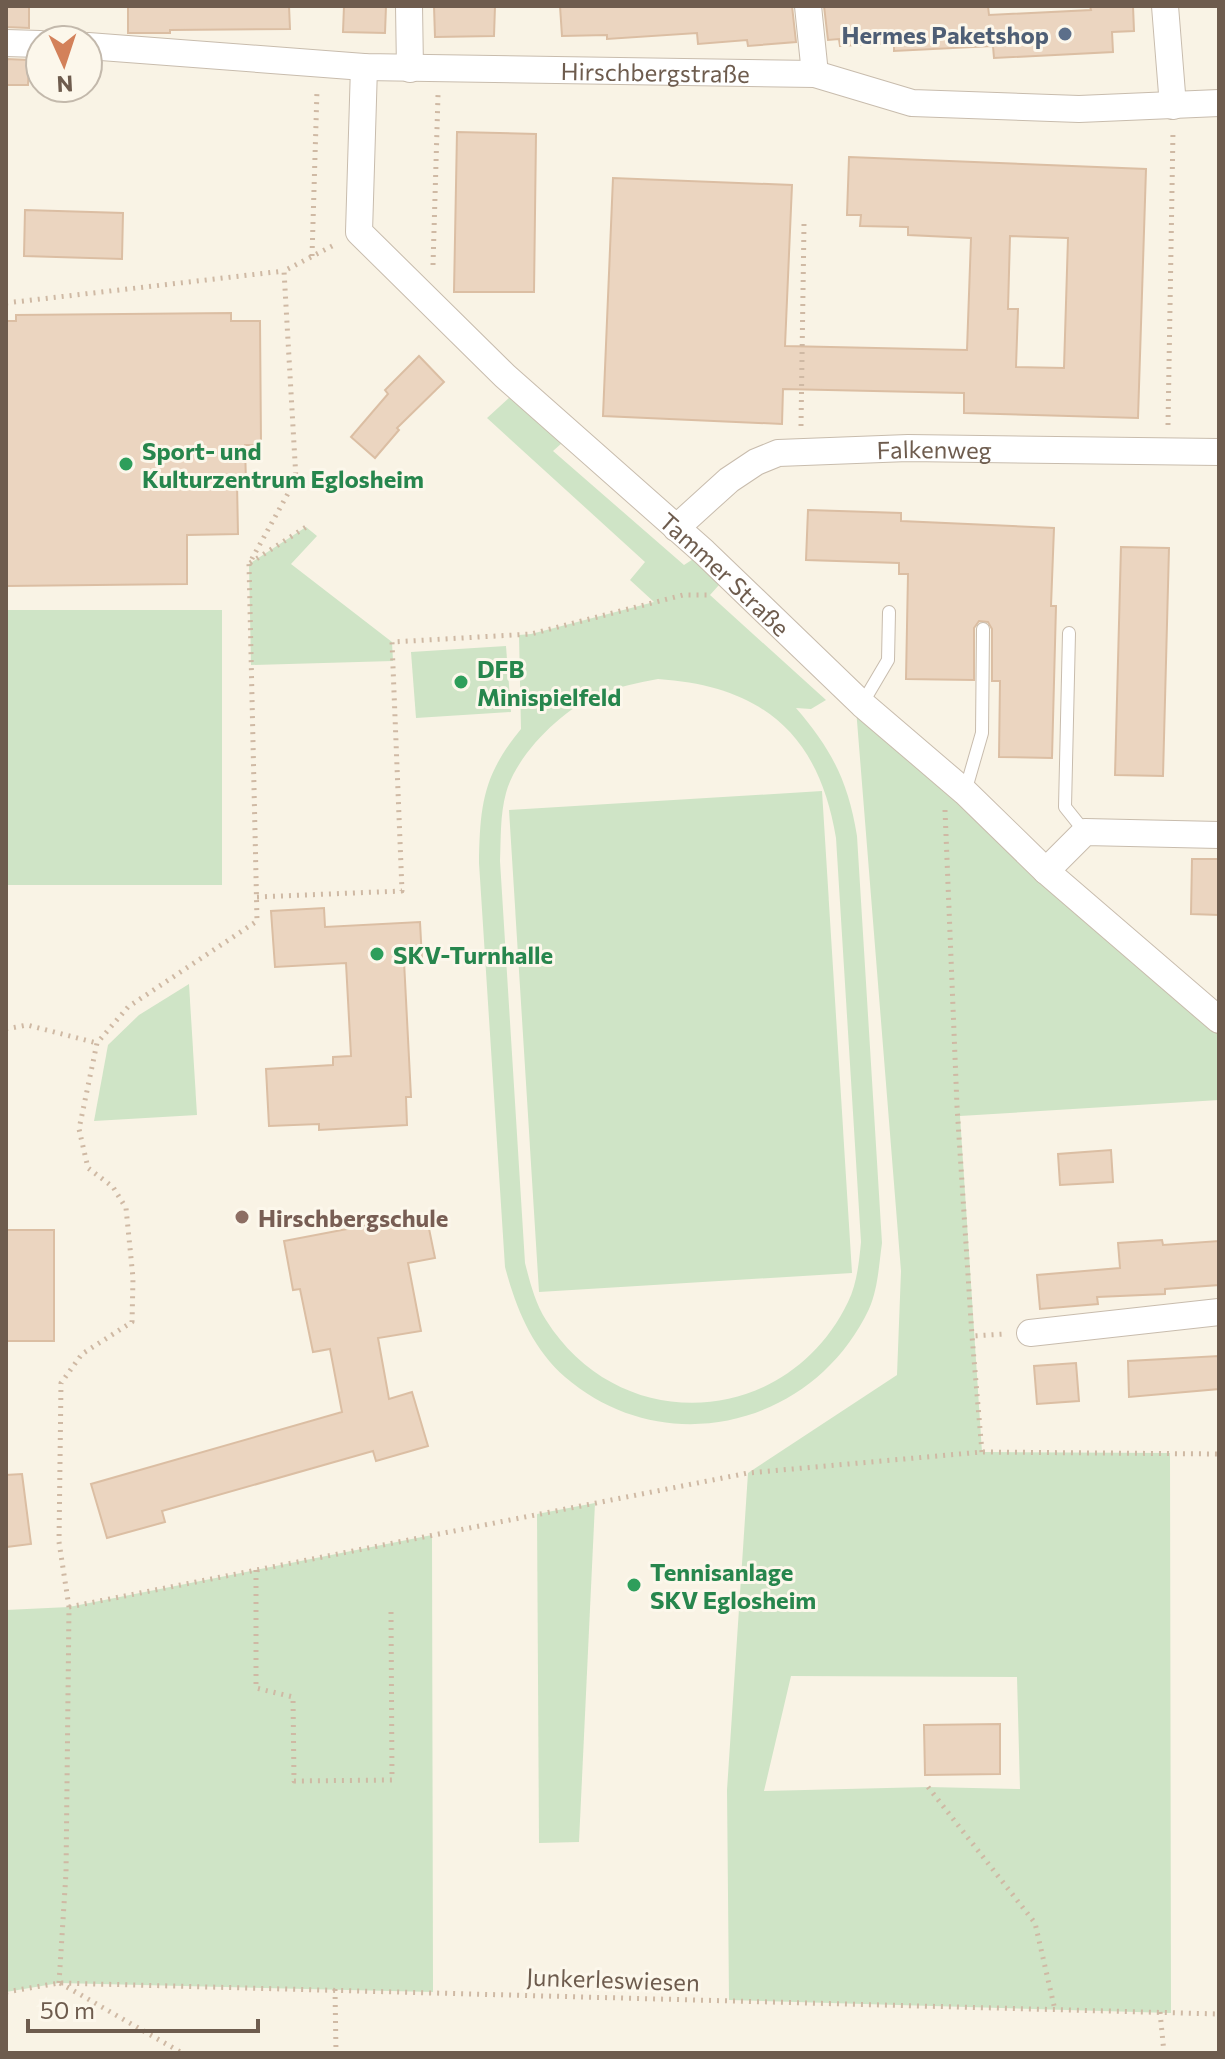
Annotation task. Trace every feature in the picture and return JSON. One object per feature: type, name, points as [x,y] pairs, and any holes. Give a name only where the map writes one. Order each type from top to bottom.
[{"type":"street","points":[[409,6],[410,69]]},
{"type":"street","points":[[808,6],[815,74]]},
{"type":"street","points":[[1165,6],[1173,106]]},
{"type":"street","name":"Hirschbergstraße","points":[[104,47],[318,65],[410,69],[815,74],[912,103],[1079,109],[1219,103]]},
{"type":"street","points":[[359,232],[364,67]]},
{"type":"street","name":"Tammer Straße","points":[[359,232],[505,376],[728,575],[955,797],[1219,1020]]},
{"type":"street","name":"Falkenweg","points":[[676,528],[729,480],[756,462],[778,453],[908,448],[1219,452]]},
{"type":"street","points":[[1046,871],[1085,832],[1219,835]]},
{"type":"street","points":[[1030,1333],[1219,1312]]},
{"type":"lane","points":[[862,704],[888,660],[889,612]]},
{"type":"lane","points":[[955,797],[982,733],[983,629]]},
{"type":"lane","points":[[1069,633],[1065,807],[1085,832]]},
{"type":"path","points":[[312,256],[318,65]]},
{"type":"path","points":[[431,303],[439,70]]},
{"type":"path","points":[[1168,451],[1173,106]]},
{"type":"path","points":[[801,451],[804,224]]},
{"type":"path","points":[[6,303],[284,271],[359,232]]},
{"type":"path","points":[[182,2053],[59,1983],[66,1873],[69,1607],[59,1542],[61,1383],[82,1354],[132,1322],[133,1278],[126,1208],[113,1187],[88,1168],[79,1129],[97,1043],[128,1007],[257,921],[249,564],[296,479],[284,271]]},
{"type":"path","points":[[249,564],[306,527]]},
{"type":"path","points":[[257,897],[402,891],[392,642],[531,634],[683,595],[710,595],[728,575]]},
{"type":"path","points":[[955,797],[957,1106],[982,1452]]},
{"type":"path","points":[[6,1029],[27,1025],[97,1043]]},
{"type":"path","points":[[972,1336],[1030,1333]]},
{"type":"path","points":[[69,1607],[748,1473],[982,1452],[1219,1454]]},
{"type":"path","points":[[256,1570],[256,1688],[293,1697],[294,1781],[392,1780],[391,1610]]},
{"type":"path","points":[[928,1787],[1035,1923],[1055,2010]]},
{"type":"path","name":"Junkerleswiesen","points":[[6,1992],[59,1983],[1219,2014]]},
{"type":"path","points":[[335,1989],[336,2053]]},
{"type":"path","points":[[1160,2012],[1164,2053]]},
{"type":"green space","points":[[520,388],[572,434],[553,451],[684,565],[704,552],[728,575],[710,595],[826,700],[811,709],[796,708],[837,767],[849,799],[857,836],[882,1243],[879,1268],[869,1309],[844,1349],[812,1381],[775,1405],[734,1419],[691,1424],[647,1419],[605,1404],[565,1377],[543,1353],[520,1312],[505,1267],[479,863],[483,807],[491,776],[521,729],[519,635],[654,602],[630,580],[645,562],[487,418]],"holes":[[[658,679],[727,692],[756,705],[780,722],[800,744],[816,770],[828,802],[836,838],[861,1242],[851,1295],[821,1344],[786,1374],[746,1394],[703,1402],[659,1400],[616,1385],[578,1359],[546,1320],[536,1300],[525,1263],[500,861],[503,810],[511,778],[530,749],[555,723],[583,702],[620,687]]]},
{"type":"green space","points":[[306,527],[317,536],[291,564],[392,642],[393,661],[251,665],[249,564]]},
{"type":"green space","points":[[6,610],[222,610],[222,885],[6,885]]},
{"type":"green space","name":"DFB Minispielfeld","points":[[506,646],[511,712],[416,718],[411,652]]},
{"type":"green space","points":[[855,696],[1219,1020],[1219,1100],[960,1116],[982,1452],[1170,1453],[1171,2013],[729,2000],[727,1790],[748,1473],[897,1375],[901,1271]],"holes":[[[791,1676],[1017,1677],[1020,1789],[928,1787],[764,1791]]]},
{"type":"green space","points":[[822,791],[852,1273],[539,1292],[509,810]]},
{"type":"green space","points":[[189,984],[197,1115],[94,1121],[108,1045],[139,1015]]},
{"type":"green space","points":[[595,1503],[579,1842],[539,1843],[537,1514]]},
{"type":"green space","points":[[432,1535],[433,1992],[59,1983],[6,1992],[6,1610],[69,1607]]},
{"type":"building","points":[[6,6],[29,6],[29,24],[24,24],[24,28],[6,27]]},
{"type":"building","points":[[128,6],[289,6],[290,29],[128,33]]},
{"type":"building","points":[[344,6],[386,6],[385,33],[343,32]]},
{"type":"building","points":[[434,6],[495,6],[494,36],[435,37]]},
{"type":"building","points":[[560,6],[792,6],[796,42],[748,46],[747,40],[698,44],[697,33],[607,39],[607,35],[562,36]]},
{"type":"building","points":[[824,6],[988,6],[989,15],[1091,10],[1090,6],[1133,6],[1134,31],[1112,32],[1113,52],[994,58],[993,46],[894,51],[894,43],[840,46],[839,39],[828,40]]},
{"type":"building","points":[[6,59],[24,60],[24,85],[6,85]]},
{"type":"building","points":[[457,132],[536,134],[534,292],[454,292]]},
{"type":"building","points":[[849,157],[1146,169],[1138,418],[964,413],[964,393],[783,389],[782,424],[603,416],[613,178],[792,185],[785,346],[967,350],[971,238],[908,235],[908,227],[860,226],[861,215],[847,215]],"holes":[[[1010,236],[1068,238],[1064,368],[1016,367],[1018,309],[1008,309]]]},
{"type":"building","points":[[25,210],[123,213],[122,259],[24,256]]},
{"type":"building","name":"Sport- und Kulturzentrum Eglosheim","points":[[231,313],[231,321],[260,321],[261,445],[245,445],[246,483],[237,483],[238,534],[187,535],[187,584],[6,586],[6,321],[16,321],[16,315]]},
{"type":"building","points":[[419,356],[444,382],[397,428],[399,430],[375,458],[351,437],[388,394],[385,390]]},
{"type":"building","points":[[808,510],[901,513],[901,521],[1054,528],[1051,606],[1056,606],[1052,758],[999,757],[1000,681],[992,681],[992,629],[988,622],[979,621],[974,628],[974,680],[906,679],[908,574],[899,574],[899,563],[806,560]]},
{"type":"building","points":[[1121,547],[1169,548],[1163,776],[1115,775]]},
{"type":"building","points":[[1192,859],[1219,859],[1219,915],[1191,914]]},
{"type":"building","points":[[324,908],[325,927],[420,922],[422,960],[404,961],[411,1097],[406,1097],[407,1125],[319,1130],[319,1124],[269,1126],[266,1069],[333,1065],[333,1057],[351,1056],[346,963],[275,967],[271,911]]},
{"type":"building","points":[[1111,1150],[1113,1182],[1060,1185],[1058,1154]]},
{"type":"building","points":[[426,1214],[435,1258],[408,1263],[421,1331],[378,1338],[389,1399],[412,1392],[428,1446],[376,1461],[373,1451],[162,1511],[165,1522],[107,1538],[91,1484],[342,1412],[330,1349],[313,1352],[300,1289],[293,1290],[284,1241]]},
{"type":"building","points":[[6,1230],[54,1230],[54,1341],[6,1341]]},
{"type":"building","points":[[1162,1240],[1163,1245],[1219,1241],[1219,1285],[1165,1289],[1165,1294],[1097,1297],[1098,1304],[1040,1309],[1037,1275],[1120,1268],[1118,1243]]},
{"type":"building","points":[[1219,1356],[1219,1389],[1129,1397],[1128,1361]]},
{"type":"building","points":[[1076,1363],[1079,1401],[1037,1404],[1034,1366]]},
{"type":"building","points":[[22,1474],[31,1544],[6,1547],[6,1475]]},
{"type":"building","points":[[1000,1724],[1000,1774],[925,1775],[924,1725]]},
{"type":"place","name":"Hermes Paketshop","points":[[1065,34]]},
{"type":"place","name":"Sport- und Kulturzentrum Eglosheim","points":[[126,464]]},
{"type":"place","name":"DFB Minispielfeld","points":[[461,682]]},
{"type":"place","name":"SKV-Turnhalle","points":[[377,954]]},
{"type":"place","name":"Hirschbergschule","points":[[242,1217]]},
{"type":"place","name":"Tennisanlage SKV Eglosheim","points":[[634,1585]]}]
